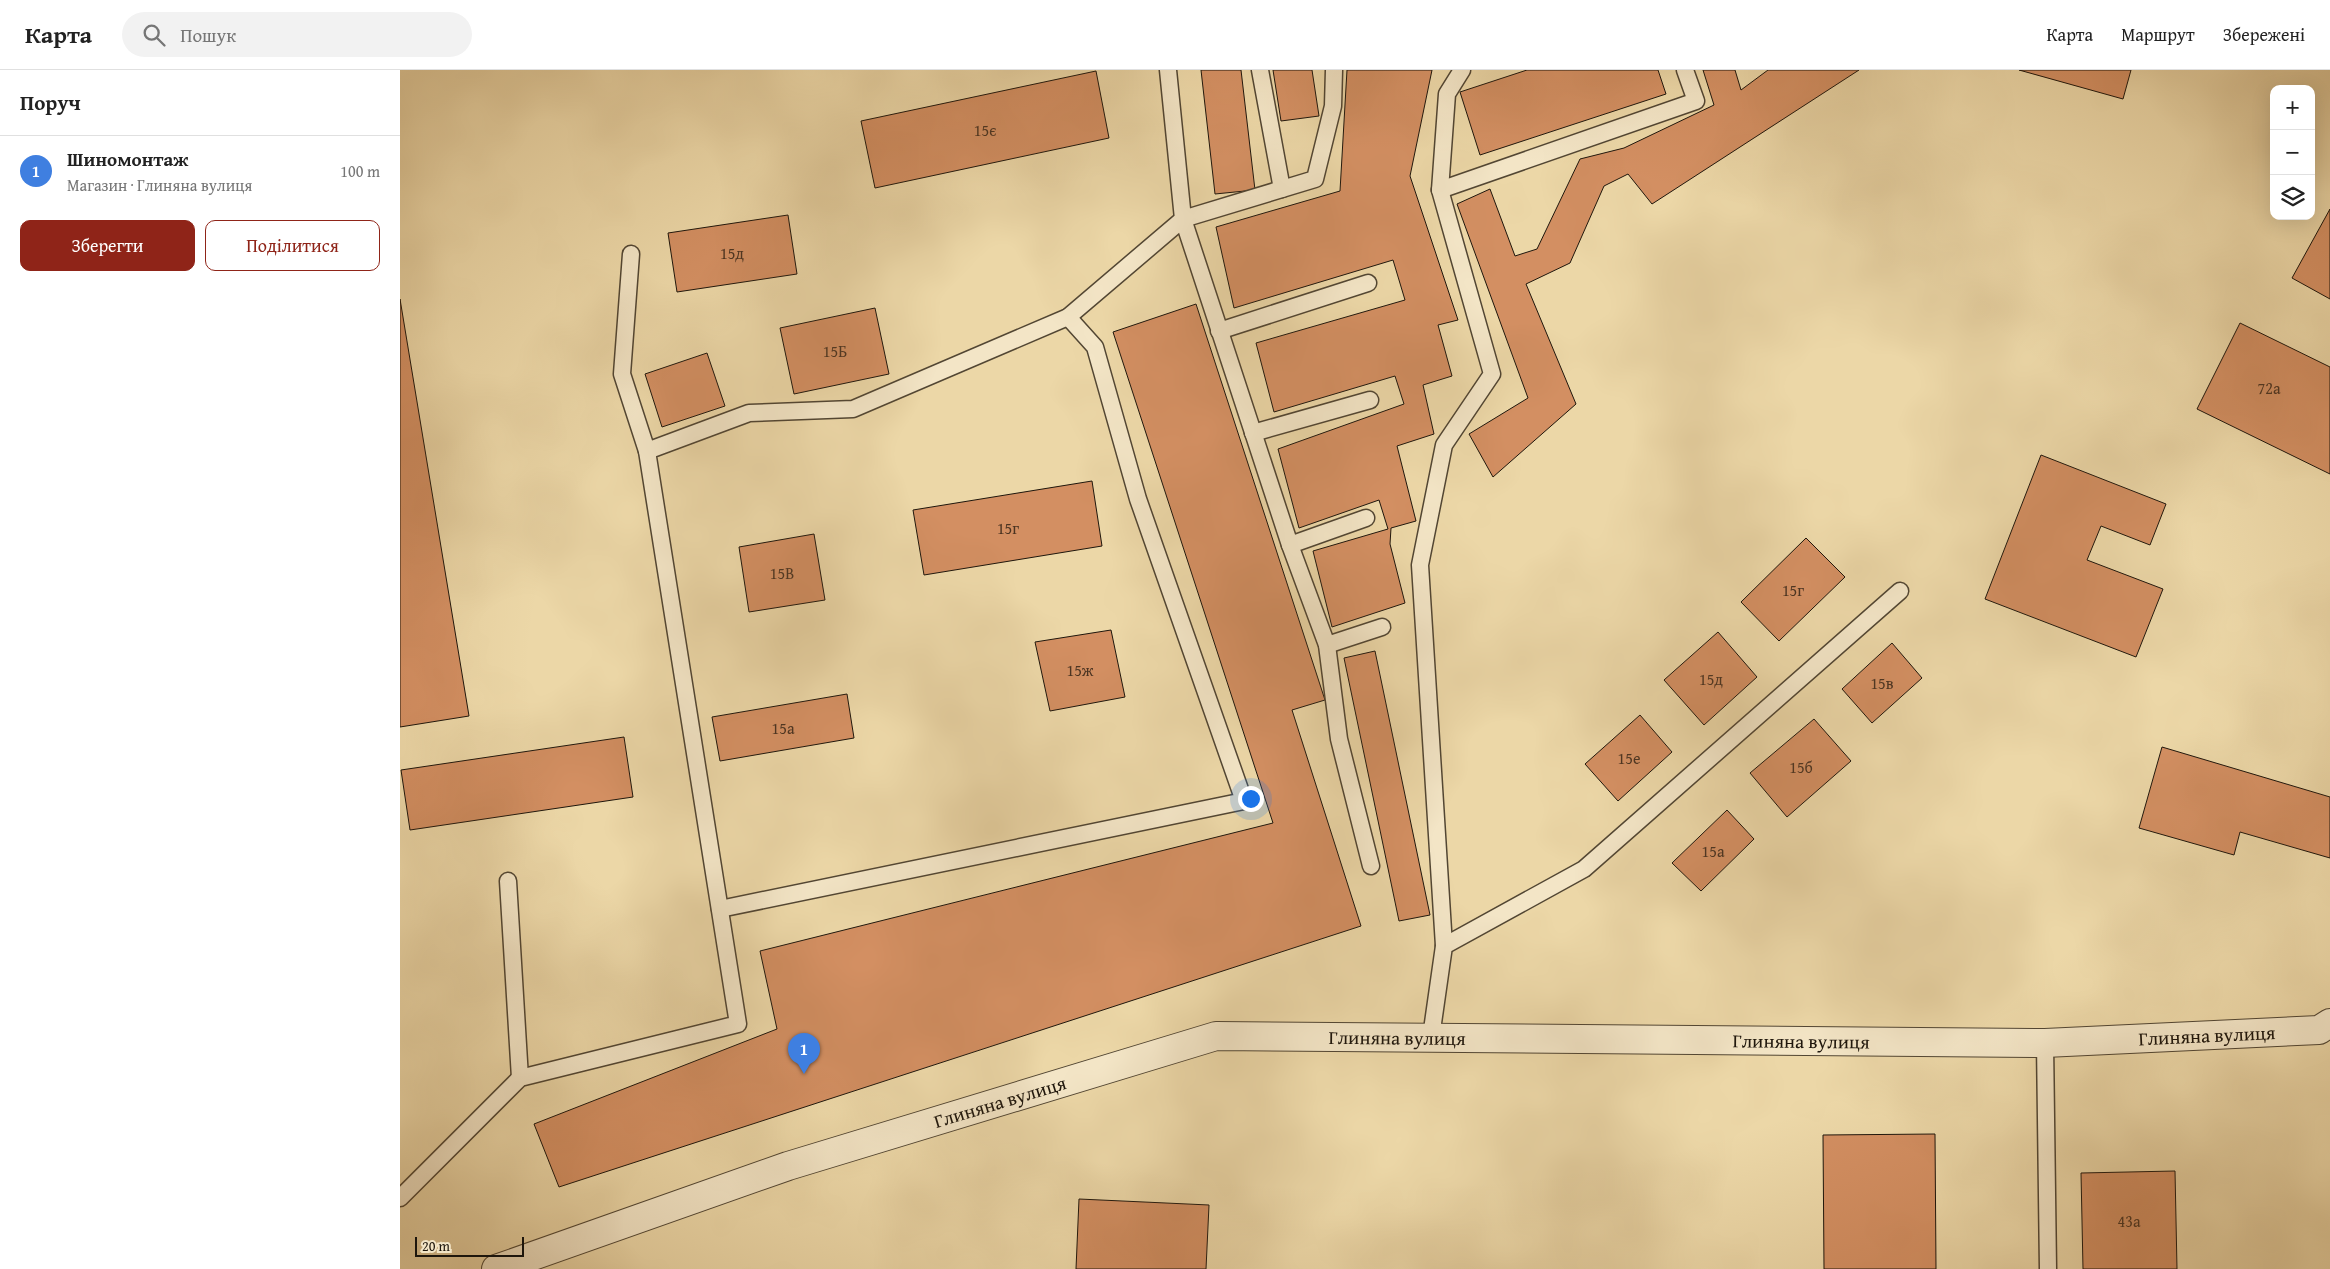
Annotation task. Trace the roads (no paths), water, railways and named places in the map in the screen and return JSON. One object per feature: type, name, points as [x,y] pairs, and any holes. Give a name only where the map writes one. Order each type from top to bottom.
[{"type":"street","name":"Глиняна вулиця","points":[[496,1269],[788,1166],[1216,1036],[2045,1043],[2326,1030]]},
{"type":"lane","points":[[1168,70],[1182,219],[1290,544],[1327,645],[1339,739],[1370,866]]},
{"type":"lane","points":[[1260,70],[1282,189]]},
{"type":"lane","points":[[647,451],[749,413],[852,409],[1068,317],[1182,219],[1315,179],[1332,106],[1334,70]]},
{"type":"lane","points":[[1431,1037],[1444,946],[1420,566],[1444,445],[1492,374],[1440,190],[1447,94],[1462,70]]},
{"type":"lane","points":[[1440,190],[1696,101],[1685,70]]},
{"type":"lane","points":[[400,1198],[520,1078],[738,1024],[647,451],[622,374],[631,254]]},
{"type":"lane","points":[[1219,331],[1368,283]]},
{"type":"lane","points":[[720,909],[1244,801],[1138,499],[1095,347],[1068,317]]},
{"type":"lane","points":[[1253,433],[1370,400]]},
{"type":"lane","points":[[1290,544],[1366,518]]},
{"type":"lane","points":[[1444,946],[1584,869],[1900,591]]},
{"type":"lane","points":[[1327,645],[1382,627]]},
{"type":"lane","points":[[508,881],[520,1078]]},
{"type":"lane","points":[[2045,1043],[2048,1269]]},
{"type":"place","name":"Шиномонтаж","points":[[804,1074]]}]
